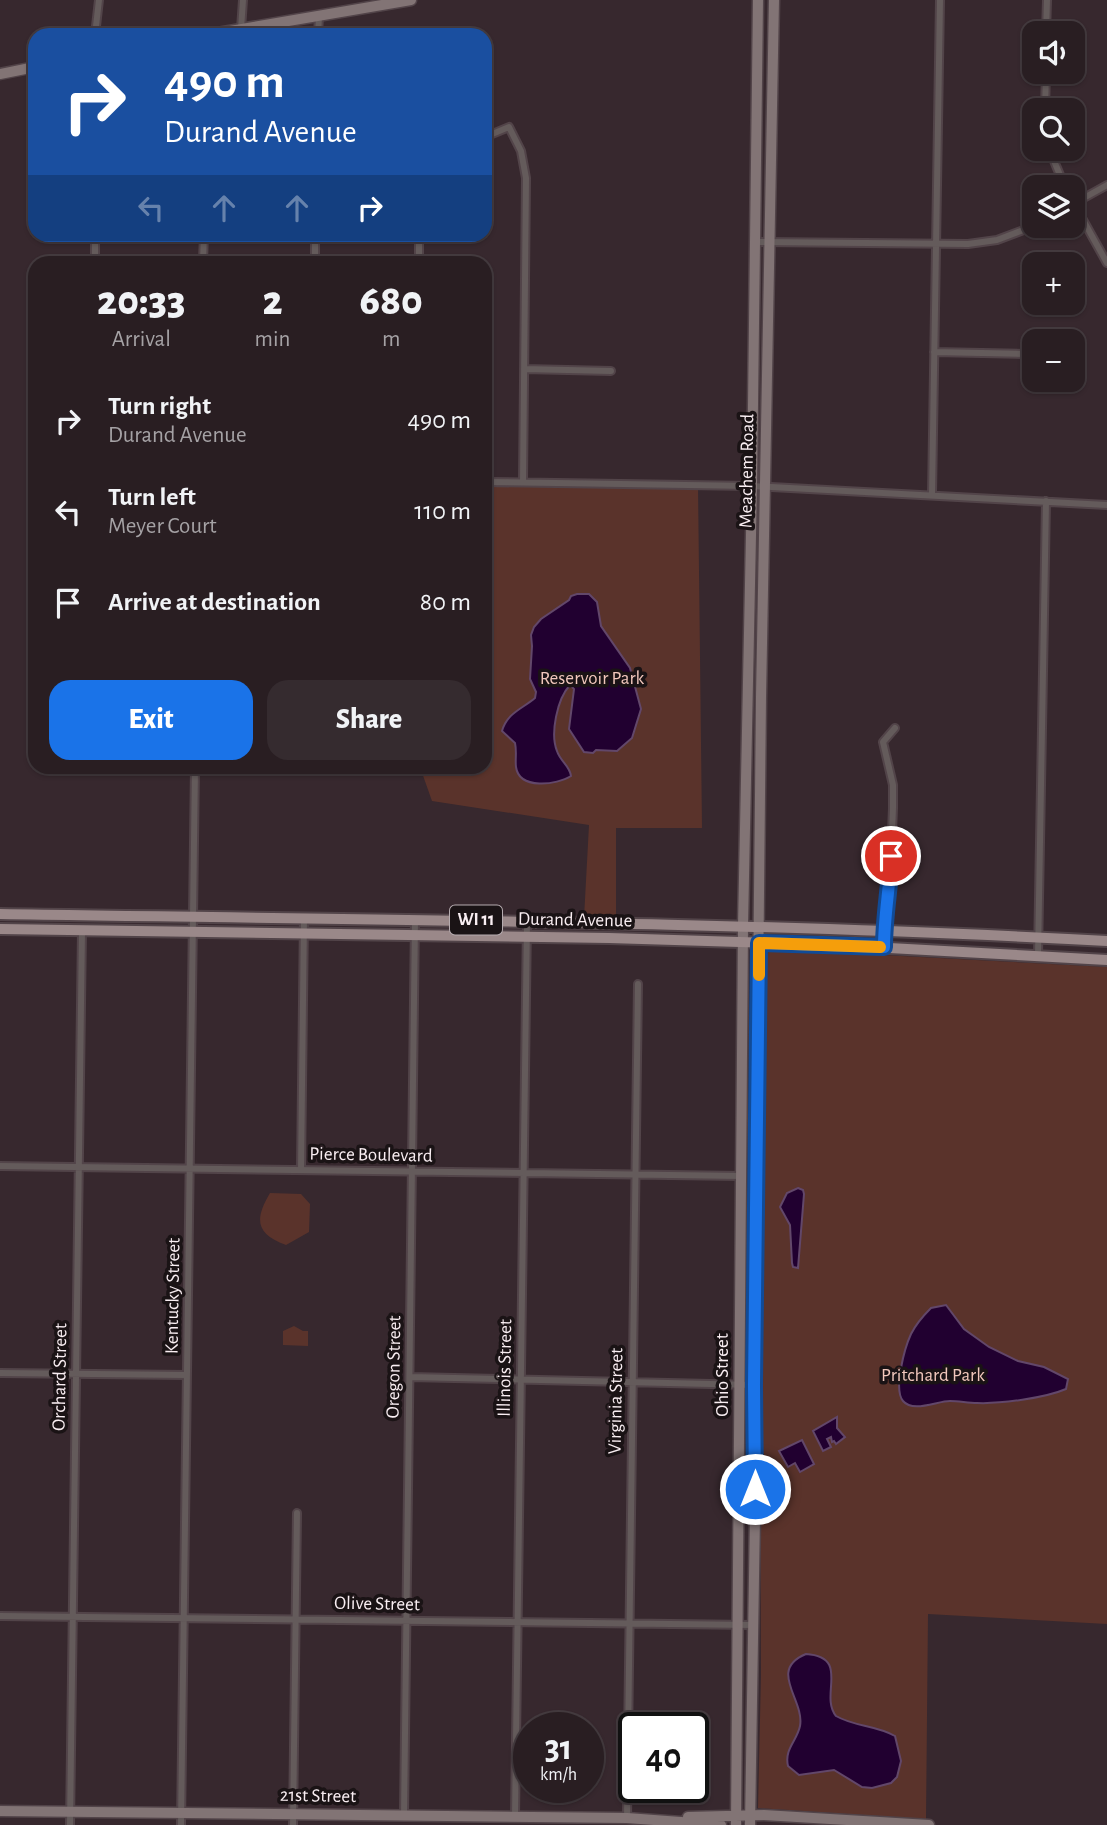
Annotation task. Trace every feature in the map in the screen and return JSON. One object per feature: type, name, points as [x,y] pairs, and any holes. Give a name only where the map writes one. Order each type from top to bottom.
[{"type":"main road","name":"Durand Avenue","points":[[0,914],[760,926],[1107,941]]},
{"type":"main road","name":"Durand Avenue","points":[[0,929],[743,942],[1107,960]]},
{"type":"street","points":[[97,28],[99,0]]},
{"type":"street","points":[[241,28],[243,0]]},
{"type":"street","points":[[247,28],[378,3],[411,0]]},
{"type":"street","name":"Meachem Road","points":[[743,926],[758,0]]},
{"type":"street","name":"Meachem Road","points":[[759,943],[766,358],[774,0]]},
{"type":"street","points":[[932,495],[940,0]]},
{"type":"street","points":[[1046,21],[1047,0]]},
{"type":"street","points":[[318,28],[319,16]]},
{"type":"street","points":[[758,34],[773,34]]},
{"type":"street","points":[[0,74],[28,68]]},
{"type":"street","points":[[492,134],[509,127],[521,151],[526,178],[523,482]]},
{"type":"street","points":[[757,141],[770,142]]},
{"type":"street","points":[[1085,197],[1107,185]]},
{"type":"street","points":[[1085,224],[1107,263]]},
{"type":"street","points":[[755,242],[936,245],[983,243],[1022,231]]},
{"type":"street","points":[[934,352],[1022,354]]},
{"type":"street","points":[[754,358],[766,358]]},
{"type":"street","points":[[524,369],[611,371]]},
{"type":"street","points":[[492,482],[752,485],[1107,505]]},
{"type":"street","points":[[1038,956],[1046,501]]},
{"type":"street","points":[[749,583],[763,583]]},
{"type":"street","points":[[747,697],[761,697]]},
{"type":"street","points":[[884,947],[893,808],[892,785],[883,742],[895,728]]},
{"type":"street","name":"Kentucky Street","points":[[181,1825],[195,774]]},
{"type":"street","points":[[745,802],[760,802]]},
{"type":"street","points":[[301,1170],[304,918]]},
{"type":"street","name":"Oregon Street","points":[[404,1815],[415,919]]},
{"type":"street","name":"Illinois Street","points":[[515,1816],[527,921]]},
{"type":"street","name":"Ohio Street","points":[[736,1820],[743,926]]},
{"type":"street","name":"Orchard Street","points":[[70,1825],[82,930]]},
{"type":"street","name":"Ohio Street","points":[[750,1820],[759,943]]},
{"type":"street","name":"Virginia Street","points":[[631,1818],[629,1622],[638,984]]},
{"type":"street","name":"Pierce Boulevard","points":[[0,1166],[742,1176]]},
{"type":"street","points":[[0,1373],[187,1375]]},
{"type":"street","points":[[410,1377],[632,1380],[754,1385]]},
{"type":"street","points":[[293,1825],[297,1513]]},
{"type":"street","name":"Olive Street","points":[[0,1616],[754,1625]]},
{"type":"street","name":"21st Street","points":[[0,1811],[515,1816],[929,1825]]},
{"type":"street","name":"21st Street","points":[[631,1818],[721,1825]]},
{"type":"green space","name":"Reservoir Park","points":[[492,482],[698,485],[702,828],[616,828],[616,918],[584,918],[589,825],[432,801],[422,774],[492,774]]},
{"type":"green space","name":"Pritchard Park","points":[[770,949],[1107,967],[1107,1624],[928,1614],[926,1819],[758,1808],[765,959]]},
{"type":"green space","points":[[270,1193],[301,1194],[310,1204],[309,1232],[286,1245],[264,1231],[260,1218]]},
{"type":"green space","points":[[294,1326],[308,1331],[308,1346],[283,1345],[283,1331]]},
{"type":"shaded area","points":[[577,594],[589,594],[597,602],[601,626],[630,668],[641,709],[632,738],[617,751],[584,752],[569,729],[574,689],[570,685],[558,708],[554,735],[558,755],[571,776],[557,782],[539,784],[524,779],[519,774],[515,743],[502,731],[511,716],[535,698],[536,692],[530,679],[531,635],[534,627]]},
{"type":"shaded area","points":[[798,1188],[803,1190],[804,1194],[798,1268],[793,1267],[790,1225],[780,1207],[787,1193]]},
{"type":"shaded area","points":[[946,1305],[964,1329],[989,1347],[1018,1361],[1044,1367],[1068,1379],[1066,1389],[1010,1401],[950,1401],[919,1406],[907,1404],[900,1395],[899,1387],[903,1358],[911,1334],[931,1308]]},
{"type":"shaded area","points":[[837,1417],[837,1428],[845,1437],[836,1444],[831,1437],[827,1439],[831,1447],[823,1451],[813,1431]]},
{"type":"shaded area","points":[[802,1440],[814,1464],[800,1472],[795,1463],[788,1467],[779,1451]]},
{"type":"shaded area","points":[[806,1654],[820,1657],[831,1669],[830,1698],[836,1716],[895,1736],[901,1761],[897,1777],[891,1783],[872,1788],[862,1787],[834,1770],[799,1775],[788,1766],[789,1750],[800,1726],[798,1706],[788,1677],[789,1668]]},
{"type":"slow traffic","points":[[759,975],[759,943],[880,947]]},
{"type":"route","points":[[755,1489],[759,943],[884,947],[891,856]]}]
